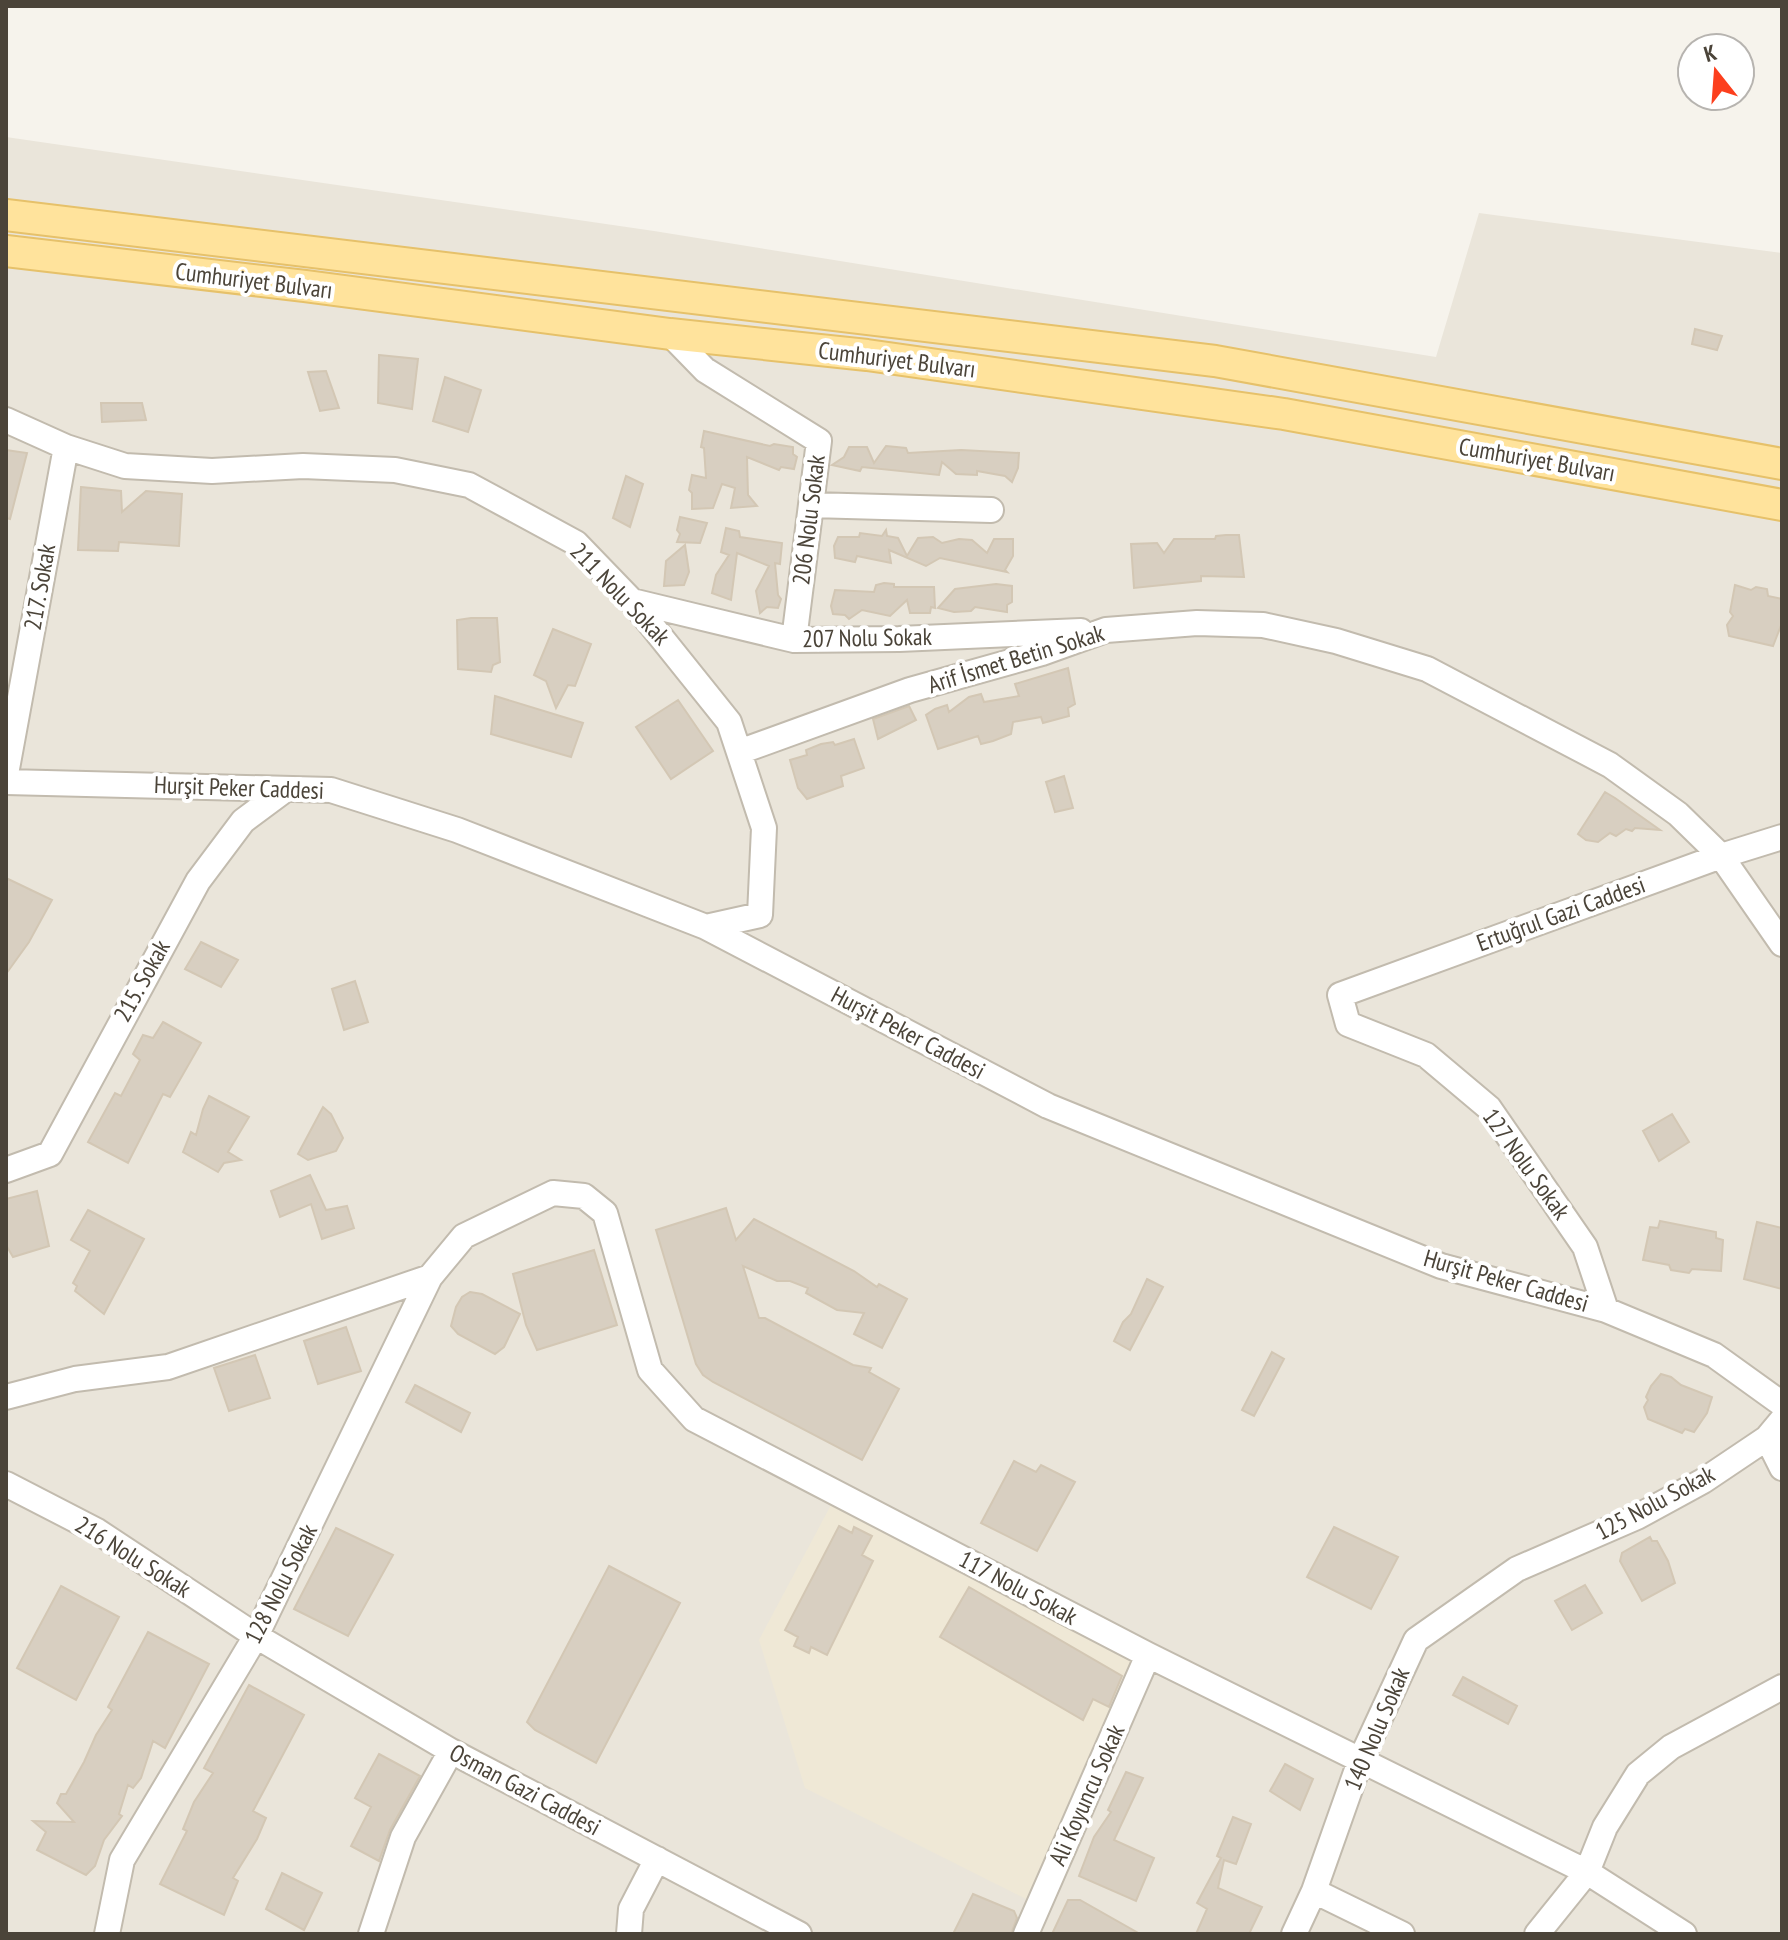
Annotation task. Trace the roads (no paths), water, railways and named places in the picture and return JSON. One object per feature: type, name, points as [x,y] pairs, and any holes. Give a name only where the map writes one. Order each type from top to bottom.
[{"type":"main road","name":"Cumhuriyet Bulvarı","points":[[6,215],[1215,361],[1782,464]]},
{"type":"main road","name":"Cumhuriyet Bulvarı","points":[[6,251],[670,334],[867,355],[1284,414],[1782,505]]},
{"type":"street","name":"206 Nolu Sokak","points":[[670,334],[705,370],[819,441],[794,640]]},
{"type":"street","name":"211 Nolu Sokak","points":[[6,420],[66,447],[125,466],[212,471],[303,466],[395,470],[469,485],[576,543],[632,601],[729,722],[764,828],[760,915],[706,927]]},
{"type":"street","name":"217. Sokak","points":[[6,774],[66,447]]},
{"type":"street","points":[[811,505],[991,510]]},
{"type":"street","name":"207 Nolu Sokak","points":[[632,601],[794,640],[1106,630]]},
{"type":"street","name":"Arif İsmet Betin Sokak","points":[[739,752],[910,690],[1042,653],[1106,630],[1197,623],[1263,625],[1336,641],[1427,669],[1610,765],[1678,814],[1721,856],[1782,944]]},
{"type":"street","name":"Hurşit Peker Caddesi","points":[[6,782],[331,790],[457,830],[706,927],[1048,1106],[1441,1266],[1606,1310],[1714,1355],[1782,1404]]},
{"type":"street","name":"215. Sokak","points":[[6,1170],[50,1154],[198,881],[243,821],[286,789]]},
{"type":"street","name":"Ertuğrul Gazi Caddesi","points":[[1340,995],[1721,856],[1782,837]]},
{"type":"street","name":"127 Nolu Sokak","points":[[1340,995],[1348,1024],[1426,1055],[1489,1108],[1585,1247],[1606,1310]]},
{"type":"street","name":"117 Nolu Sokak","points":[[464,1236],[553,1193],[584,1196],[605,1213],[650,1370],[694,1419],[1148,1655],[1587,1872],[1684,1934]]},
{"type":"street","name":"128 Nolu Sokak","points":[[107,1934],[122,1860],[256,1636],[430,1277],[464,1236]]},
{"type":"street","points":[[6,1397],[75,1379],[168,1367],[430,1277]]},
{"type":"street","points":[[1774,1429],[1782,1468]]},
{"type":"street","name":"125 Nolu Sokak","points":[[1517,1569],[1637,1517],[1703,1481],[1774,1429]]},
{"type":"street","name":"216 Nolu Sokak","points":[[6,1484],[97,1531],[256,1636]]},
{"type":"street","name":"140 Nolu Sokak","points":[[1294,1934],[1314,1891],[1360,1761],[1416,1640],[1517,1569]]},
{"type":"street","name":"Osman Gazi Caddesi","points":[[256,1636],[451,1751],[799,1934]]},
{"type":"street","name":"Ali Koyuncu Sokak","points":[[1026,1934],[1148,1655]]},
{"type":"street","points":[[1537,1934],[1587,1872],[1605,1827],[1638,1774],[1671,1747],[1782,1687]]},
{"type":"street","points":[[371,1934],[403,1837],[451,1751]]},
{"type":"street","points":[[629,1934],[631,1909],[657,1859]]},
{"type":"street","points":[[1314,1891],[1402,1934]]}]
